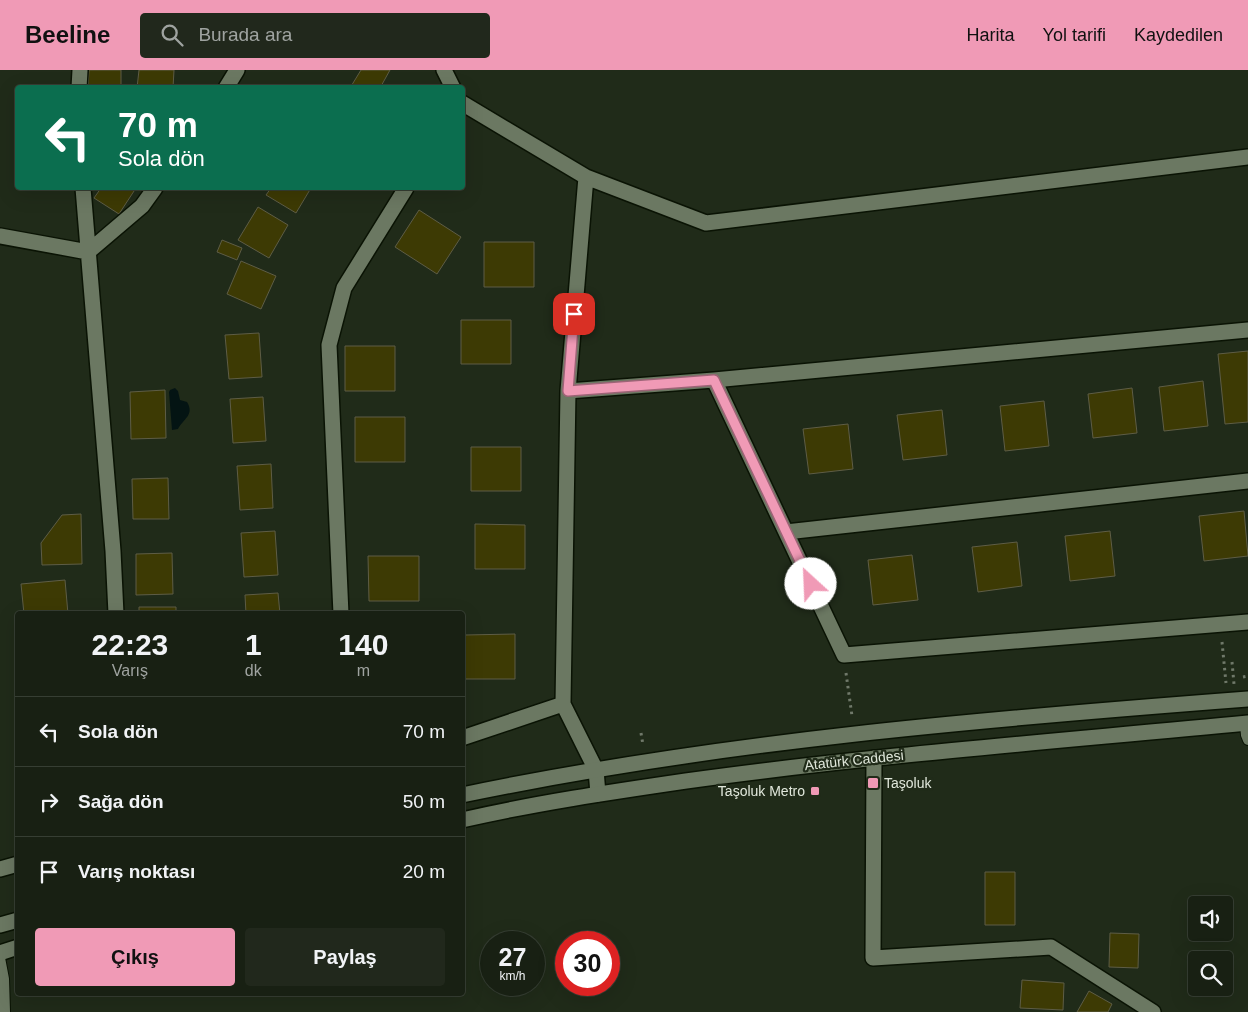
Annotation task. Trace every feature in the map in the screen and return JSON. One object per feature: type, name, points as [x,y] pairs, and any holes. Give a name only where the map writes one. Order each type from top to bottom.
[{"type":"street","points":[[79,85],[80,70]]},
{"type":"street","points":[[228,85],[237,70]]},
{"type":"street","points":[[444,70],[452,85]]},
{"type":"street","points":[[465,105],[586,177],[706,222],[1248,157]]},
{"type":"street","points":[[586,177],[568,391],[563,704],[596,770],[598,794]]},
{"type":"street","points":[[83,190],[113,551],[116,611]]},
{"type":"street","points":[[88,252],[142,206],[154,190]]},
{"type":"street","points":[[341,611],[329,345],[344,288],[405,190]]},
{"type":"street","points":[[0,236],[88,252]]},
{"type":"street","points":[[568,391],[714,380],[1248,330]]},
{"type":"street","points":[[714,380],[844,655],[1248,622]]},
{"type":"street","points":[[786,532],[1248,481]]},
{"type":"street","name":"Atatürk Caddesi","points":[[465,794],[596,770],[854,733],[1248,699]]},
{"type":"street","points":[[465,737],[563,704]]},
{"type":"street","name":"Atatürk Caddesi","points":[[465,819],[510,809],[598,794],[730,775],[874,758],[1246,723]]},
{"type":"street","points":[[874,758],[873,958],[1050,947],[1153,1012]]},
{"type":"street","points":[[0,869],[15,865]]},
{"type":"street","points":[[0,925],[15,921]]},
{"type":"street","points":[[0,953],[15,949]]},
{"type":"lane","points":[[1246,723],[1248,740]]},
{"type":"lane","points":[[0,958],[4,978],[5,1012]]},
{"type":"path","points":[[1220,624],[1226,684],[1233,683]]},
{"type":"path","points":[[844,655],[854,733]]},
{"type":"shaded area","points":[[175,388],[178,391],[180,400],[187,402],[190,410],[178,429],[172,430],[169,392]]},
{"type":"building","points":[[89,70],[121,70],[121,85],[88,85]]},
{"type":"building","points":[[139,70],[174,70],[173,85],[137,85]]},
{"type":"building","points":[[361,70],[390,70],[382,85],[352,85]]},
{"type":"building","points":[[100,190],[135,190],[119,214],[94,198]]},
{"type":"building","points":[[270,190],[310,190],[296,213],[266,195]]},
{"type":"building","points":[[258,207],[288,225],[269,258],[238,240]]},
{"type":"building","points":[[419,210],[461,237],[437,274],[395,247]]},
{"type":"building","points":[[222,240],[242,248],[237,260],[217,252]]},
{"type":"building","points":[[484,242],[534,242],[534,287],[484,287]]},
{"type":"building","points":[[241,261],[276,276],[261,309],[227,294]]},
{"type":"building","points":[[461,320],[511,320],[511,364],[461,364]]},
{"type":"building","points":[[259,333],[262,377],[229,379],[225,335]]},
{"type":"building","points":[[345,346],[395,346],[395,391],[345,391]]},
{"type":"building","points":[[1248,351],[1248,422],[1225,424],[1218,354]]},
{"type":"building","points":[[1203,381],[1208,426],[1164,431],[1159,387]]},
{"type":"building","points":[[1132,388],[1137,433],[1093,438],[1088,394]]},
{"type":"building","points":[[165,390],[166,438],[131,439],[130,392]]},
{"type":"building","points":[[263,397],[266,441],[233,443],[230,399]]},
{"type":"building","points":[[1044,401],[1049,446],[1005,451],[1000,406]]},
{"type":"building","points":[[942,410],[947,455],[903,460],[897,415]]},
{"type":"building","points":[[355,417],[405,417],[405,462],[355,462]]},
{"type":"building","points":[[848,424],[853,469],[809,474],[803,429]]},
{"type":"building","points":[[471,447],[521,447],[521,491],[471,491]]},
{"type":"building","points":[[271,464],[273,508],[240,510],[237,466]]},
{"type":"building","points":[[168,478],[169,519],[133,519],[132,479]]},
{"type":"building","points":[[1244,511],[1248,556],[1204,561],[1199,516]]},
{"type":"building","points":[[81,514],[82,564],[42,565],[41,543],[62,515]]},
{"type":"building","points":[[475,524],[525,525],[525,569],[475,569]]},
{"type":"building","points":[[275,531],[278,575],[244,577],[241,533]]},
{"type":"building","points":[[1110,531],[1115,576],[1070,581],[1065,536]]},
{"type":"building","points":[[1017,542],[1022,586],[978,592],[972,547]]},
{"type":"building","points":[[172,553],[173,594],[136,595],[136,554]]},
{"type":"building","points":[[912,555],[918,600],[873,605],[868,560]]},
{"type":"building","points":[[368,556],[419,556],[419,601],[369,601]]},
{"type":"building","points":[[65,580],[68,611],[24,611],[21,584]]},
{"type":"building","points":[[278,593],[280,611],[246,611],[245,595]]},
{"type":"building","points":[[139,607],[176,607],[176,611],[139,611]]},
{"type":"building","points":[[515,634],[515,679],[465,679],[465,635]]},
{"type":"building","points":[[985,872],[1015,872],[1015,925],[985,925]]},
{"type":"building","points":[[1110,933],[1139,934],[1138,968],[1109,967]]},
{"type":"building","points":[[1022,980],[1064,983],[1063,1010],[1020,1008]]},
{"type":"building","points":[[1089,991],[1112,1004],[1108,1012],[1077,1012]]},
{"type":"place","name":"Taşoluk","points":[[873,783]]},
{"type":"place","name":"Taşoluk Metro","points":[[815,791]]},
{"type":"route","points":[[574,314],[568,391],[714,380],[811,584]]}]
